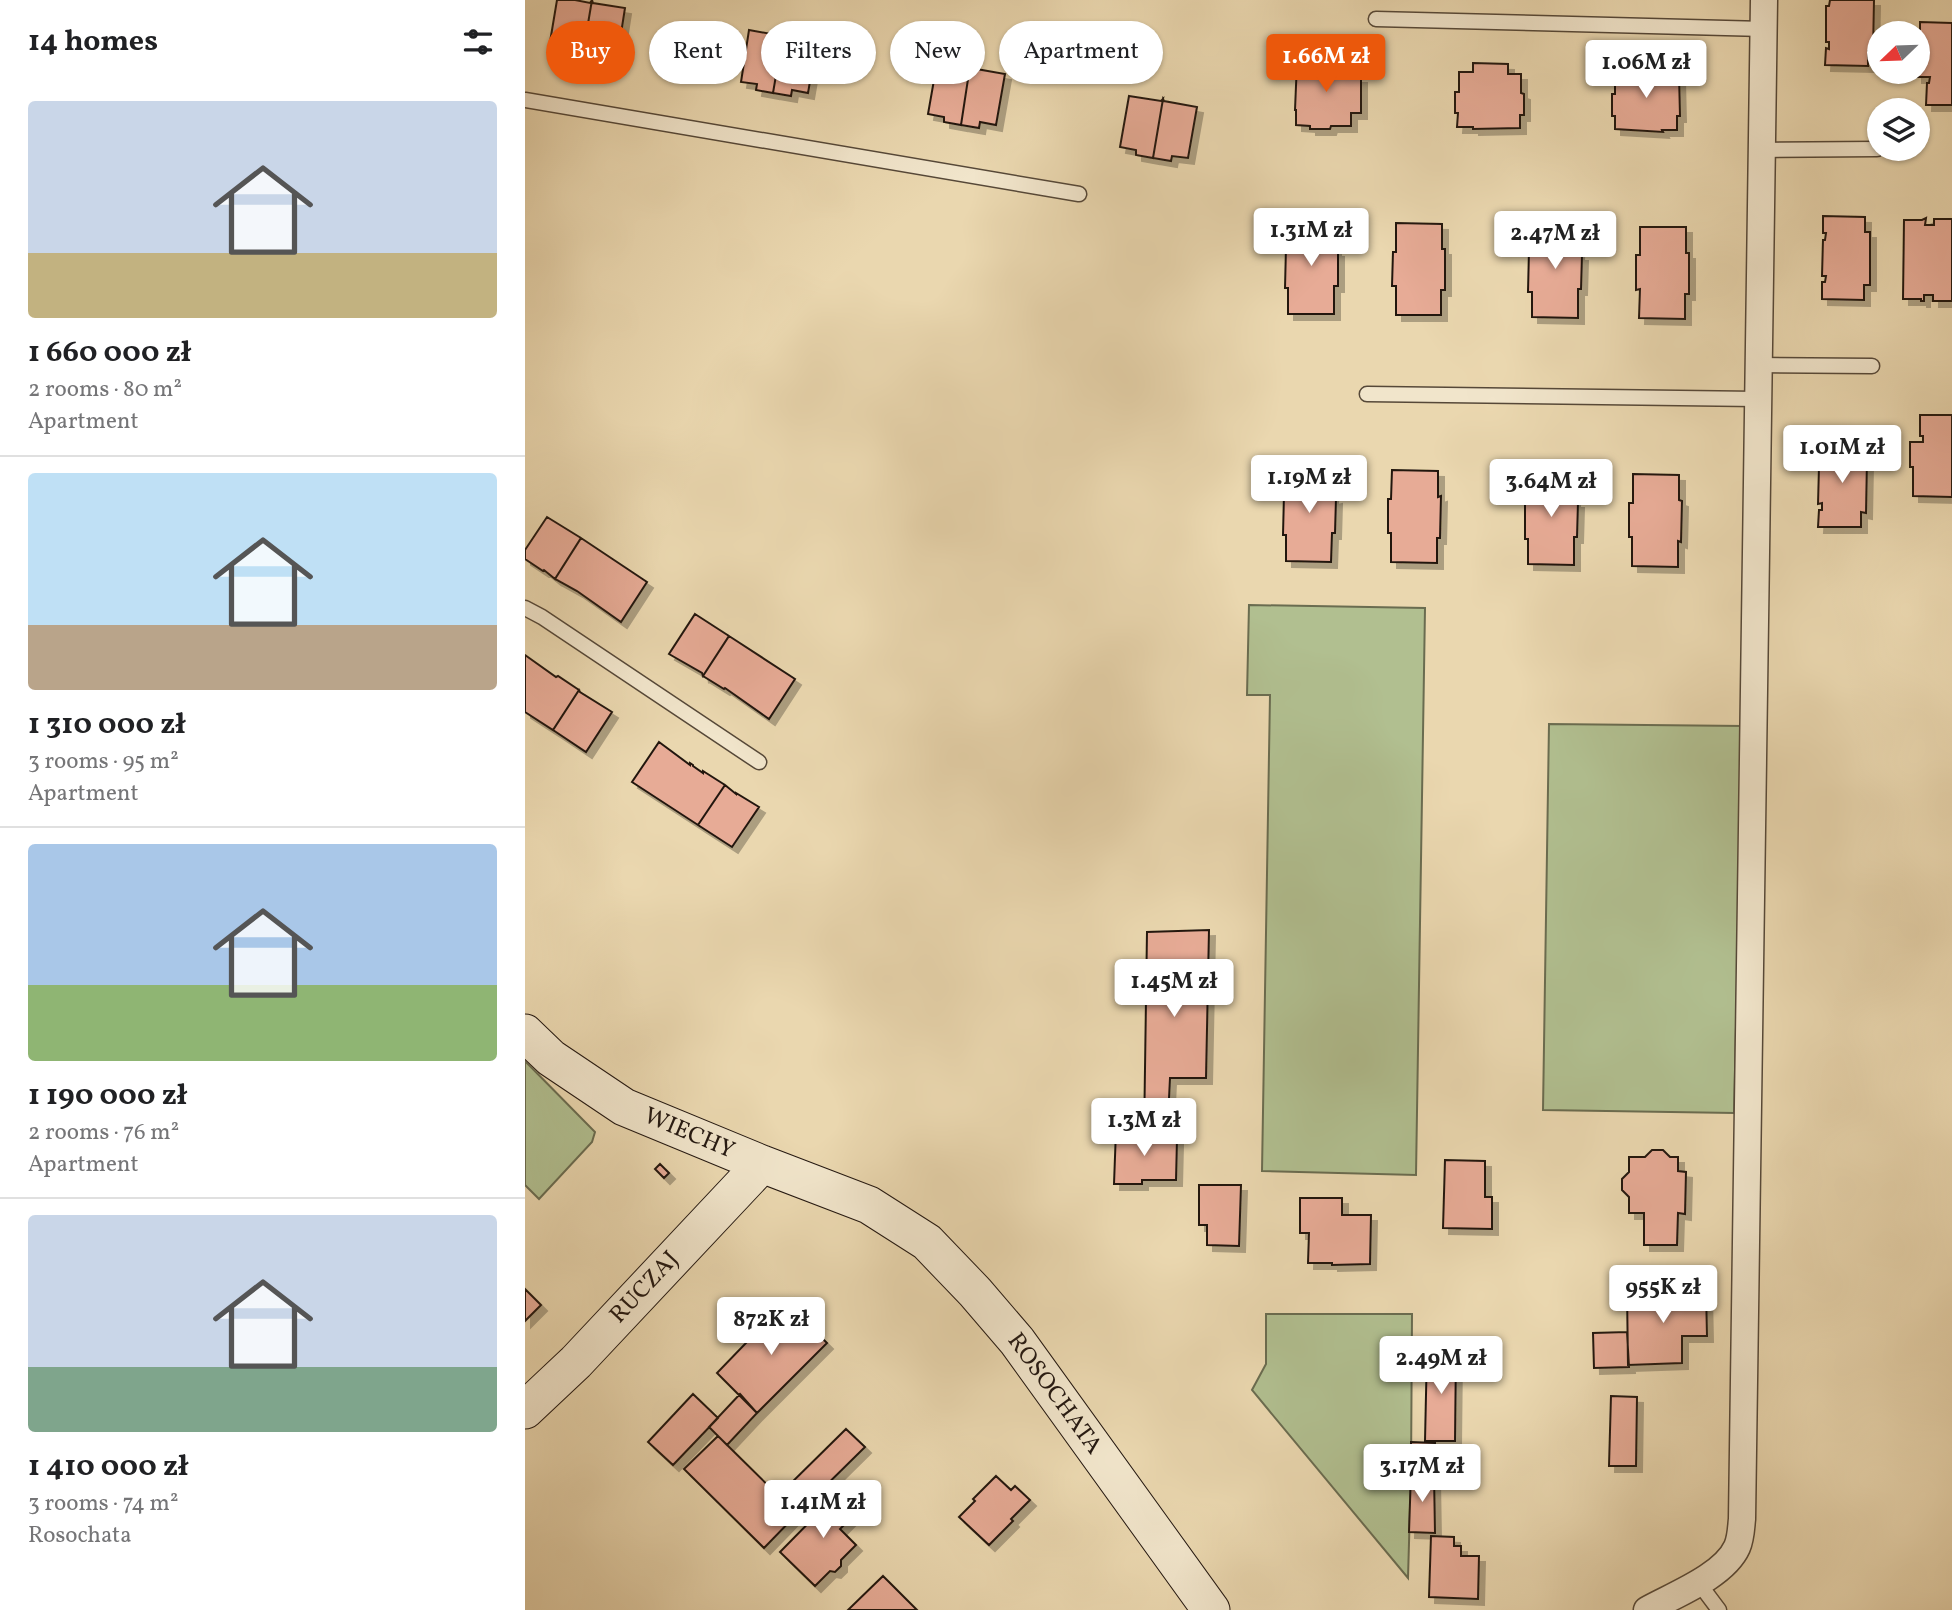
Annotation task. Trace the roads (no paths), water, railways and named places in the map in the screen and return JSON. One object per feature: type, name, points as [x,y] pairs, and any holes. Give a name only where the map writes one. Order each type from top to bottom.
[{"type":"street","points":[[1647,1610],[1723,1566],[1739,1542],[1742,1519],[1764,0]]},
{"type":"street","name":"WIECHY","points":[[525,1033],[551,1058],[624,1107],[869,1205]]},
{"type":"street","name":"RUCZAJ","points":[[525,1410],[576,1362],[762,1164]]},
{"type":"street","name":"ROSOCHATA","points":[[869,1205],[927,1242],[1017,1341],[1211,1610]]},
{"type":"lane","points":[[1376,19],[1764,29]]},
{"type":"lane","points":[[525,100],[1079,194]]},
{"type":"lane","points":[[1762,150],[1867,149]]},
{"type":"lane","points":[[1758,365],[1872,366]]},
{"type":"lane","points":[[1367,394],[1757,400]]},
{"type":"lane","points":[[525,608],[759,762]]},
{"type":"lane","points":[[1698,1582],[1719,1610]]}]
